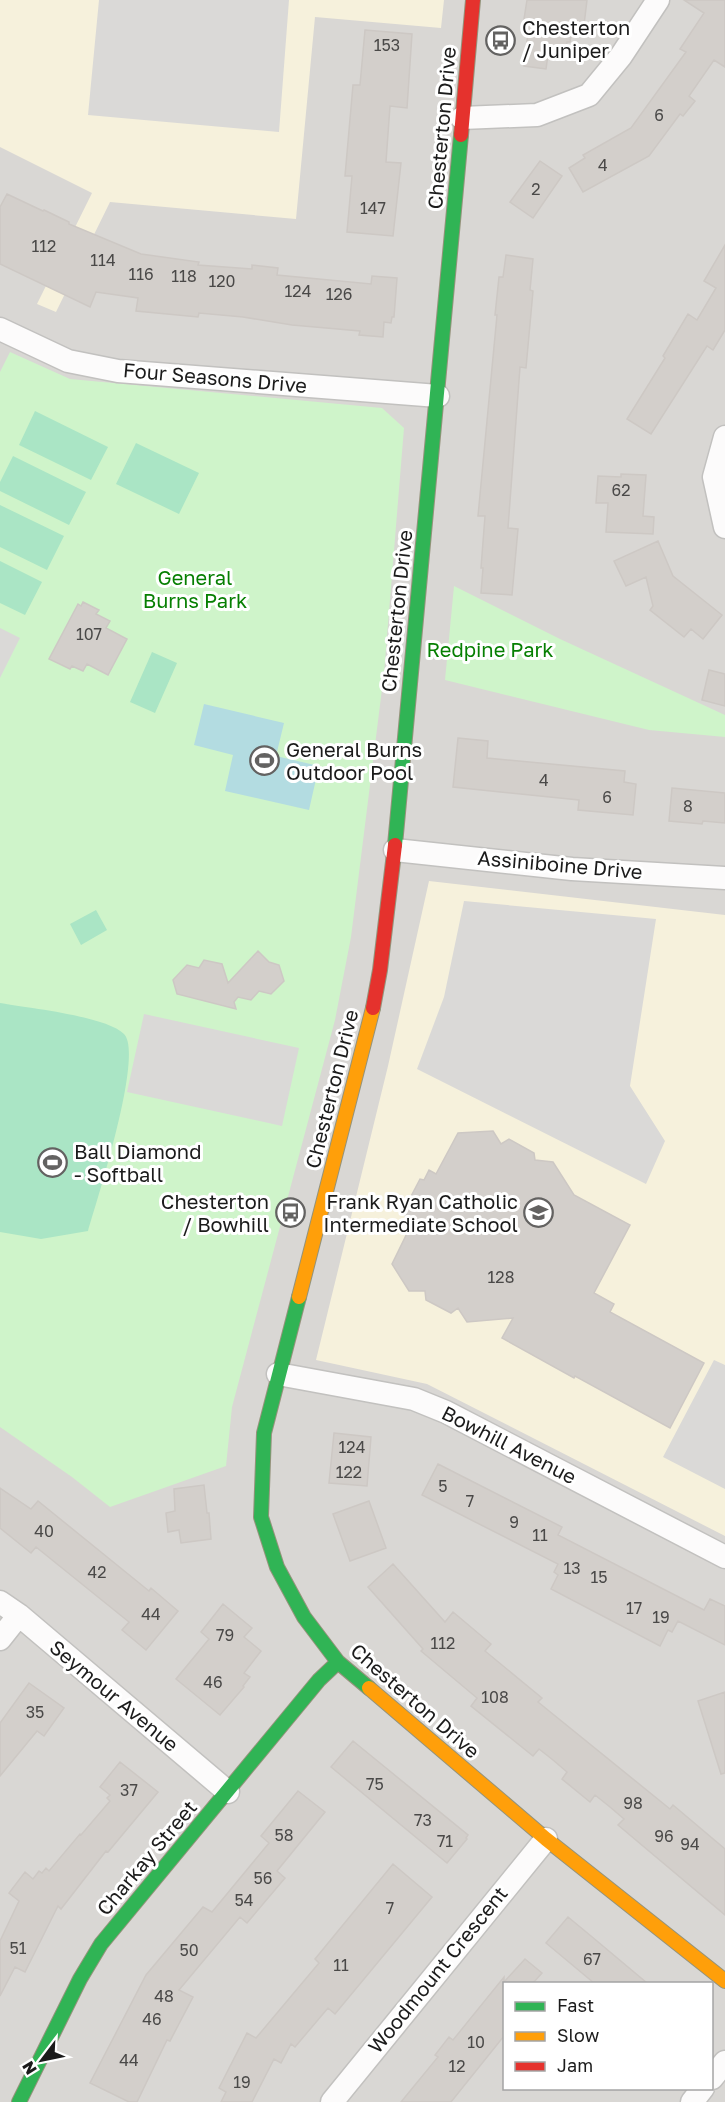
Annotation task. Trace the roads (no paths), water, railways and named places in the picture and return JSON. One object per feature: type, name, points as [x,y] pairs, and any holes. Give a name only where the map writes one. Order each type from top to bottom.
[{"type":"street","name":"Chesterton Drive","points":[[473,0],[395,850],[380,970],[369,1022],[264,1433],[261,1517],[277,1567],[303,1617],[338,1662],[546,1839],[725,1981]]},
{"type":"street","points":[[462,118],[537,115],[589,95],[621,56],[658,0]]},
{"type":"street","name":"Four Seasons Drive","points":[[0,329],[68,361],[118,371],[438,396]]},
{"type":"street","points":[[725,437],[714,477],[725,527]]},
{"type":"street","name":"Assiniboine Drive","points":[[395,850],[572,869],[725,878]]},
{"type":"street","name":"Bowhill Avenue","points":[[278,1374],[414,1399],[446,1412],[725,1557]]},
{"type":"street","name":"Seymour Avenue","points":[[0,1602],[19,1615],[228,1792]]},
{"type":"street","points":[[0,1639],[19,1615]]},
{"type":"street","name":"Charkay Street","points":[[19,2102],[80,1978],[101,1944],[319,1680],[338,1662]]},
{"type":"street","name":"Woodmount Crescent","points":[[332,2102],[546,1839]]},
{"type":"street","points":[[713,2076],[725,2062]]},
{"type":"street","points":[[692,2102],[701,2090]]},
{"type":"water","name":"General Burns Outdoor Pool","points":[[204,704],[284,723],[276,756],[319,766],[309,810],[225,791],[233,755],[194,745]]},
{"type":"place","name":"Chesterton / Juniper","points":[[501,40]]},
{"type":"place","name":"General Burns Outdoor Pool","points":[[265,761]]},
{"type":"place","name":"Ball Diamond - Softball","points":[[53,1163]]},
{"type":"place","name":"Chesterton / Bowhill","points":[[290,1213]]},
{"type":"place","name":"Frank Ryan Catholic Intermediate School","points":[[539,1213]]},
{"type":"park label","name":"General Burns Park","points":[[195,590]]},
{"type":"park label","name":"Redpine Park","points":[[490,650]]}]
